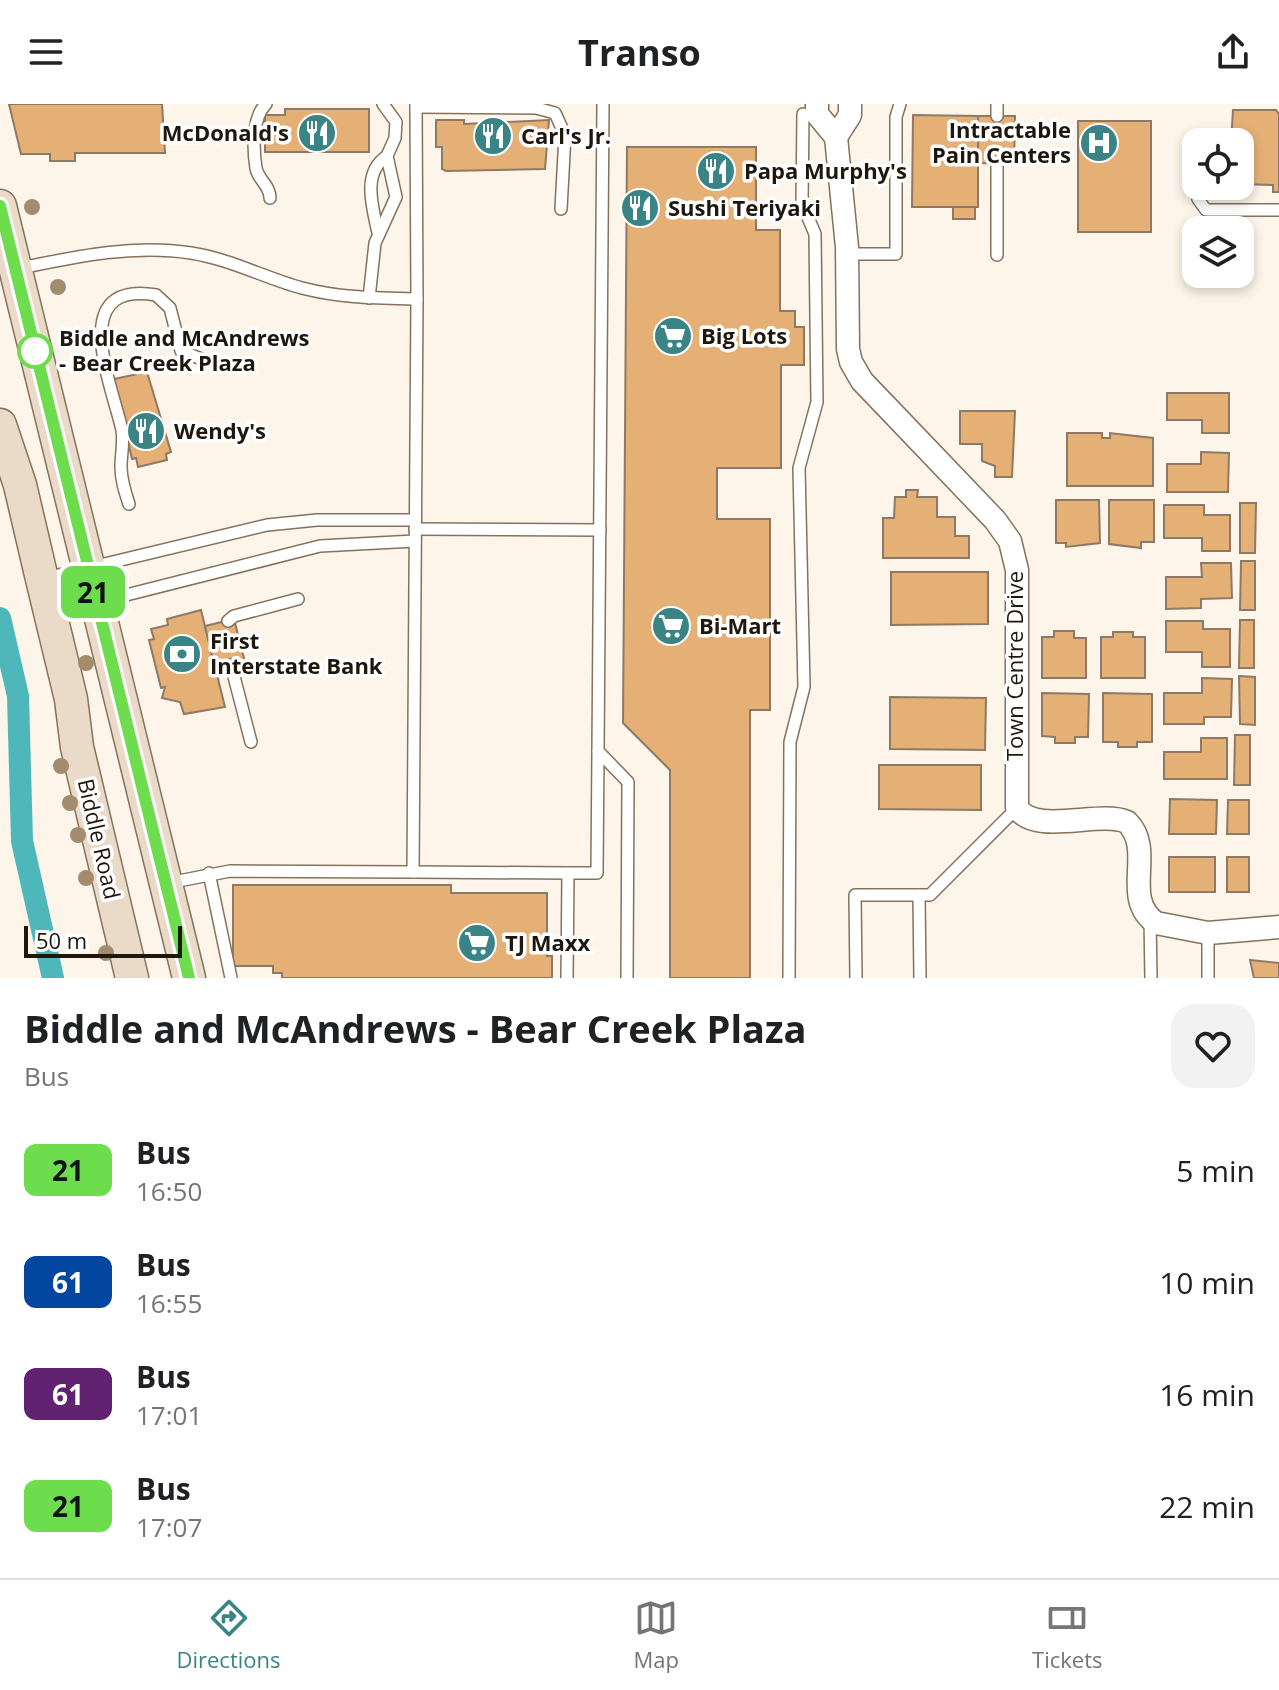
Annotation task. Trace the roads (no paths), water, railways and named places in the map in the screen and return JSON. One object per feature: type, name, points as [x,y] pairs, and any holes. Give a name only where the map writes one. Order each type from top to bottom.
[{"type":"main road","points":[[0,206],[189,978]]},
{"type":"main road","name":"Biddle Road","points":[[0,426],[20,485],[71,699],[77,747],[132,978]]},
{"type":"main road","name":"Biddle Road","points":[[0,426],[7,485],[60,703],[77,747]]},
{"type":"street","name":"Town Centre Drive","points":[[836,137],[850,115],[850,104]]},
{"type":"street","name":"Town Centre Drive","points":[[810,109],[836,137],[847,254],[848,349],[855,371],[995,520],[1010,541],[1015,556],[1017,808]]},
{"type":"street","points":[[1017,808],[1021,814],[1037,820],[1127,822],[1137,831],[1139,901],[1150,919],[1168,927],[1208,933],[1279,927]]},
{"type":"lane","points":[[266,104],[257,119],[256,170],[270,191],[270,198]]},
{"type":"lane","points":[[378,233],[371,203],[372,180],[376,165],[387,156],[395,138],[396,122],[383,104]]},
{"type":"lane","points":[[166,884],[209,873],[597,873],[603,104]]},
{"type":"lane","points":[[847,254],[896,254],[896,117],[900,104]]},
{"type":"lane","points":[[413,872],[416,106],[536,108],[555,113],[565,135],[561,209]]},
{"type":"lane","points":[[789,978],[790,742],[804,687],[799,468],[817,402],[815,234],[802,203],[810,109]]},
{"type":"lane","points":[[369,298],[371,256],[378,233],[396,197],[387,156]]},
{"type":"lane","points":[[997,164],[997,255]]},
{"type":"lane","points":[[1199,200],[1206,210],[1279,210]]},
{"type":"lane","points":[[16,269],[94,253],[161,250],[223,260],[299,287],[341,297],[417,299]]},
{"type":"lane","points":[[129,504],[121,479],[123,435],[100,338],[105,310],[110,304],[132,294],[156,295],[170,308],[181,351],[204,360]]},
{"type":"lane","points":[[42,579],[289,522],[415,530],[600,530]]},
{"type":"lane","points":[[51,615],[320,546],[415,530]]},
{"type":"lane","points":[[228,621],[240,614],[298,599]]},
{"type":"lane","points":[[231,665],[251,742]]},
{"type":"lane","points":[[598,751],[628,782],[627,978]]},
{"type":"lane","points":[[856,978],[855,895],[930,895],[1017,808]]},
{"type":"lane","points":[[209,873],[231,978]]},
{"type":"lane","points":[[567,978],[568,873]]},
{"type":"lane","points":[[919,895],[920,978]]},
{"type":"lane","points":[[1150,919],[1151,978]]},
{"type":"lane","points":[[1208,933],[1208,978]]},
{"type":"waterway","points":[[0,618],[18,696],[22,841],[53,978]]},
{"type":"place","name":"McDonald's","points":[[317,133]]},
{"type":"place","name":"Carl's Jr.","points":[[493,136]]},
{"type":"place","name":"Intractable Pain Centers","points":[[1099,143]]},
{"type":"place","name":"Papa Murphy's","points":[[716,171]]},
{"type":"place","name":"Sushi Teriyaki","points":[[640,208]]},
{"type":"place","name":"Big Lots","points":[[673,336]]},
{"type":"place","name":"Biddle and McAndrews - Bear Creek Plaza","points":[[35,351]]},
{"type":"place","name":"Wendy's","points":[[146,431]]},
{"type":"place","name":"Bi-Mart","points":[[671,626]]},
{"type":"place","name":"First Interstate Bank","points":[[182,654]]},
{"type":"place","name":"TJ Maxx","points":[[477,943]]}]
